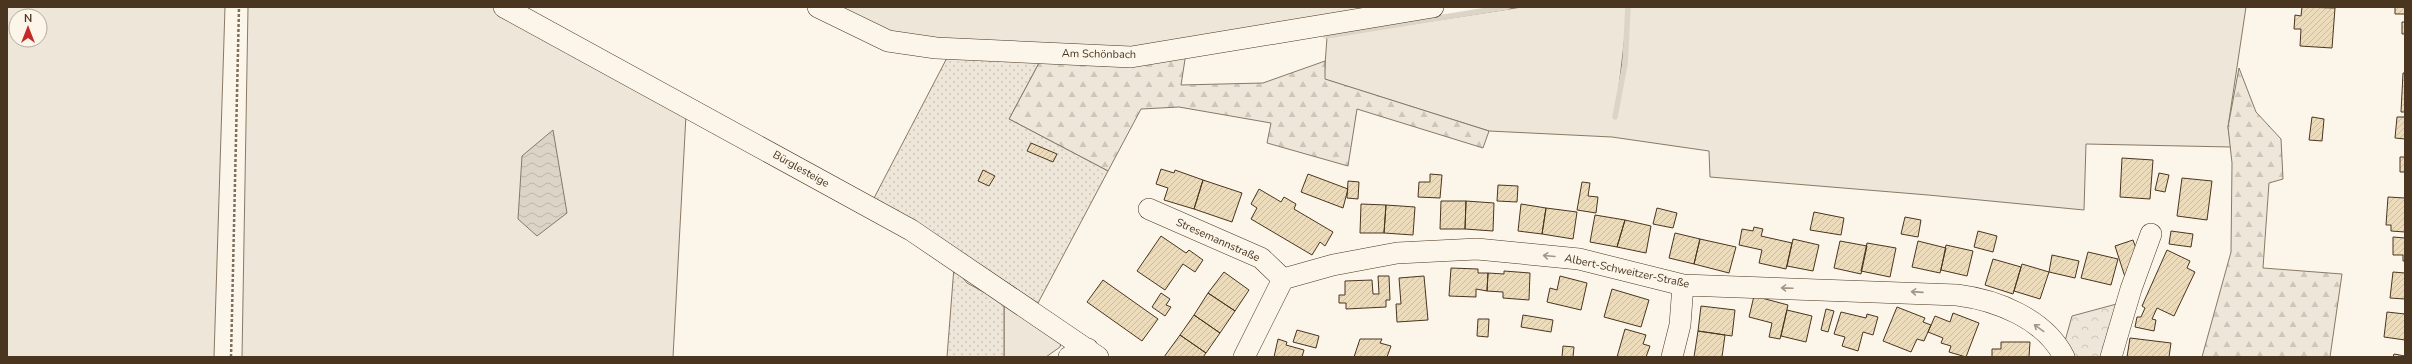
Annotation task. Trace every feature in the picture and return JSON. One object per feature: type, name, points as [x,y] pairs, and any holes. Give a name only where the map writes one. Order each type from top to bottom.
[{"type":"street","name":"Bürglesteige","points":[[504,7],[911,230],[1093,353]]},
{"type":"street","name":"Am Schönbach","points":[[818,7],[888,41],[936,48],[1132,57],[1433,7]]},
{"type":"street","name":"Stresemannstraße","points":[[1149,209],[1261,258],[1283,279]]},
{"type":"street","points":[[2111,357],[2131,289],[2151,234]]},
{"type":"street","name":"Albert-Schweitzer-Straße","points":[[1283,279],[1333,265],[1397,253],[1477,249],[1579,259],[1683,285],[1906,292],[1982,298],[2013,311],[2038,327],[2056,342],[2064,357]]},
{"type":"street","points":[[1244,357],[1283,279]]},
{"type":"street","points":[[1672,357],[1680,325],[1683,285]]},
{"type":"street","name":"Bürglesteige","points":[[1070,357],[1093,353]]},
{"type":"path","points":[[231,357],[239,7]]},
{"type":"green space","points":[[7,7],[225,7],[214,357],[7,357]]},
{"type":"green space","points":[[248,7],[492,7],[686,115],[673,357],[242,357]]},
{"type":"green space","points":[[830,7],[1394,7],[1147,46],[1100,49],[904,37]]},
{"type":"green space","points":[[1522,7],[2246,7],[2228,127],[2231,147],[2086,144],[2084,210],[1928,195],[1710,177],[1709,151],[1612,137],[1489,131],[1324,79],[1327,37]],"holes":[[[1627,18],[1625,64],[1616,113]]]},
{"type":"green space","points":[[1186,53],[1181,85],[1263,83],[1325,61],[1325,79],[1489,131],[1483,148],[1357,109],[1348,166],[1267,143],[1271,123],[1179,107],[1141,109],[1108,171],[1009,119],[1041,59]]},
{"type":"green space","points":[[949,54],[1041,59],[1009,119],[1108,171],[1038,303],[929,231],[873,200]]},
{"type":"green space","points":[[2239,68],[2256,112],[2281,139],[2283,179],[2269,183],[2263,268],[2342,274],[2330,357],[2202,357],[2231,252],[2232,163],[2228,127]]},
{"type":"green space","points":[[954,267],[967,283],[1004,303],[1004,357],[947,357]]},
{"type":"green space","points":[[2124,302],[2107,357],[2068,357],[2063,348],[2072,316]]},
{"type":"green space","points":[[1004,303],[1062,339],[1060,347],[1046,357],[1004,357]]},
{"type":"water","points":[[553,130],[567,213],[537,236],[518,219],[522,156]]},
{"type":"building","points":[[2302,7],[2335,8],[2332,48],[2300,46],[2301,29],[2294,29],[2295,15],[2301,16]]},
{"type":"building","points":[[2395,7],[2405,7],[2405,14],[2395,14]]},
{"type":"building","points":[[2402,22],[2405,22],[2405,34],[2402,34]]},
{"type":"building","points":[[2403,73],[2405,73],[2405,112],[2401,112]]},
{"type":"building","points":[[2312,117],[2324,119],[2322,141],[2309,140]]},
{"type":"building","points":[[2397,117],[2405,117],[2405,139],[2395,138]]},
{"type":"building","points":[[1031,143],[1057,154],[1053,162],[1027,151]]},
{"type":"building","points":[[2400,157],[2405,157],[2405,172],[2400,172]]},
{"type":"building","points":[[2122,158],[2153,160],[2150,199],[2120,197]]},
{"type":"building","points":[[1161,169],[1174,173],[1175,170],[1203,180],[1194,209],[1164,200],[1168,188],[1156,184]]},
{"type":"building","points":[[983,170],[995,176],[989,186],[978,181]]},
{"type":"building","points":[[2159,173],[2169,175],[2165,192],[2155,190]]},
{"type":"building","points":[[1308,174],[1348,189],[1343,208],[1301,192]]},
{"type":"building","points":[[1430,174],[1442,175],[1440,198],[1418,197],[1419,182],[1430,182]]},
{"type":"building","points":[[2182,178],[2212,181],[2207,220],[2177,216]]},
{"type":"building","points":[[1203,180],[1242,193],[1232,222],[1194,209]]},
{"type":"building","points":[[1348,181],[1359,182],[1358,199],[1347,198]]},
{"type":"building","points":[[1582,182],[1590,183],[1588,196],[1598,197],[1596,213],[1577,210]]},
{"type":"building","points":[[1498,185],[1518,186],[1517,202],[1497,201]]},
{"type":"building","points":[[1259,189],[1281,202],[1284,197],[1296,204],[1294,209],[1333,232],[1325,246],[1320,242],[1312,255],[1251,219],[1257,208],[1251,204]]},
{"type":"building","points":[[2388,197],[2405,198],[2405,232],[2391,231],[2391,225],[2386,225]]},
{"type":"building","points":[[1441,201],[1466,201],[1465,229],[1440,229]]},
{"type":"building","points":[[1466,201],[1494,203],[1493,231],[1465,229]]},
{"type":"building","points":[[1361,204],[1386,205],[1384,233],[1360,233]]},
{"type":"building","points":[[1521,204],[1546,208],[1542,234],[1518,231]]},
{"type":"building","points":[[1386,205],[1415,207],[1413,235],[1384,233]]},
{"type":"building","points":[[1546,208],[1577,212],[1573,239],[1542,234]]},
{"type":"building","points":[[1657,208],[1677,213],[1673,228],[1653,224]]},
{"type":"building","points":[[1814,212],[1844,218],[1841,235],[1810,230]]},
{"type":"building","points":[[1595,215],[1625,220],[1617,247],[1590,242]]},
{"type":"building","points":[[1905,217],[1921,220],[1918,237],[1901,234]]},
{"type":"building","points":[[1625,220],[1651,226],[1646,253],[1617,247]]},
{"type":"building","points":[[1754,227],[1763,229],[1761,236],[1792,243],[1786,269],[1759,263],[1762,250],[1739,245],[1742,229],[1753,231]]},
{"type":"building","points":[[1978,231],[1997,236],[1993,252],[1974,247]]},
{"type":"building","points":[[2171,231],[2193,234],[2191,247],[2169,244]]},
{"type":"building","points":[[1675,233],[1700,239],[1694,264],[1669,258]]},
{"type":"building","points":[[1161,236],[1186,253],[1189,250],[1203,260],[1195,272],[1183,264],[1165,290],[1137,271]]},
{"type":"building","points":[[2393,237],[2405,238],[2405,261],[2403,261],[2403,255],[2393,255]]},
{"type":"building","points":[[1700,239],[1736,247],[1729,273],[1694,264]]},
{"type":"building","points":[[1793,239],[1819,245],[1813,271],[1787,266]]},
{"type":"building","points":[[2133,240],[2138,254],[2125,277],[2115,246]]},
{"type":"building","points":[[1840,241],[1867,246],[1861,274],[1834,268]]},
{"type":"building","points":[[1918,241],[1946,248],[1940,273],[1912,267]]},
{"type":"building","points":[[1867,243],[1896,248],[1890,277],[1861,271]]},
{"type":"building","points":[[1946,245],[1973,251],[1967,276],[1941,270]]},
{"type":"building","points":[[2167,250],[2190,261],[2187,268],[2195,272],[2174,316],[2157,308],[2152,319],[2156,320],[2154,331],[2135,327],[2137,317],[2141,317],[2145,308],[2142,306]]},
{"type":"building","points":[[2088,252],[2118,259],[2111,285],[2081,278]]},
{"type":"building","points":[[2052,255],[2079,261],[2075,278],[2049,272]]},
{"type":"building","points":[[1993,259],[2021,267],[2013,294],[1985,285]]},
{"type":"building","points":[[2022,264],[2049,272],[2040,299],[2014,291]]},
{"type":"building","points":[[1451,268],[1478,269],[1478,273],[1488,273],[1487,291],[1476,289],[1476,297],[1449,296]]},
{"type":"building","points":[[1504,271],[1530,273],[1529,300],[1503,298],[1503,292],[1487,291],[1488,273],[1504,274]]},
{"type":"building","points":[[1224,272],[1249,290],[1235,311],[1208,293]]},
{"type":"building","points":[[2393,272],[2405,273],[2405,299],[2390,298]]},
{"type":"building","points":[[1378,276],[1389,276],[1390,300],[1386,300],[1386,307],[1346,309],[1346,303],[1339,303],[1339,295],[1345,295],[1345,281],[1372,280],[1373,294],[1379,294]]},
{"type":"building","points":[[1424,276],[1428,320],[1397,322],[1396,304],[1401,304],[1399,278]]},
{"type":"building","points":[[1560,276],[1587,283],[1581,310],[1547,302],[1550,288],[1557,290]]},
{"type":"building","points":[[1103,280],[1158,319],[1142,341],[1087,302]]},
{"type":"building","points":[[1612,289],[1649,300],[1641,327],[1604,317]]},
{"type":"building","points":[[1161,293],[1170,299],[1166,305],[1171,307],[1165,316],[1152,307]]},
{"type":"building","points":[[1208,293],[1235,311],[1220,333],[1194,315]]},
{"type":"building","points":[[1754,296],[1788,305],[1780,339],[1769,337],[1772,323],[1749,317]]},
{"type":"building","points":[[1701,306],[1735,310],[1732,336],[1698,331]]},
{"type":"building","points":[[1897,307],[1925,318],[1923,322],[1931,325],[1924,341],[1917,339],[1911,352],[1883,341]]},
{"type":"building","points":[[1826,309],[1834,311],[1828,332],[1821,330]]},
{"type":"building","points":[[1787,310],[1812,316],[1806,342],[1781,336]]},
{"type":"building","points":[[1841,312],[1866,318],[1867,314],[1878,317],[1873,335],[1863,332],[1858,351],[1842,346],[1845,337],[1834,334]]},
{"type":"building","points":[[2387,312],[2405,314],[2405,340],[2384,337]]},
{"type":"building","points":[[1953,313],[1979,323],[1966,357],[1949,352],[1951,346],[1941,343],[1943,338],[1928,332],[1935,316],[1950,322]]},
{"type":"building","points":[[1194,315],[1220,333],[1206,353],[1180,335]]},
{"type":"building","points":[[1523,315],[1553,320],[1551,332],[1521,327]]},
{"type":"building","points":[[1478,319],[1489,319],[1488,337],[1477,336]]},
{"type":"building","points":[[1625,329],[1646,335],[1643,344],[1650,346],[1646,357],[1617,357]]},
{"type":"building","points":[[1297,330],[1319,336],[1316,348],[1293,342]]},
{"type":"building","points":[[1698,331],[1725,335],[1722,357],[1694,357]]},
{"type":"building","points":[[1180,335],[1206,353],[1203,357],[1164,357]]},
{"type":"building","points":[[2130,338],[2171,343],[2169,357],[2127,357]]},
{"type":"building","points":[[1278,339],[1287,342],[1286,345],[1304,350],[1302,357],[1274,357]]},
{"type":"building","points":[[1360,339],[1382,339],[1380,343],[1391,346],[1387,357],[1354,357]]},
{"type":"building","points":[[2001,342],[2030,342],[2029,357],[1992,357],[1992,349],[2001,349]]},
{"type":"building","points":[[1563,346],[1574,347],[1573,357],[1562,357]]},
{"type":"building","points":[[2394,354],[2405,356],[2405,357],[2393,357]]},
{"type":"waterway","points":[[1326,36],[1507,7]]},
{"type":"waterway","points":[[1615,117],[1625,64],[1628,7]]}]
